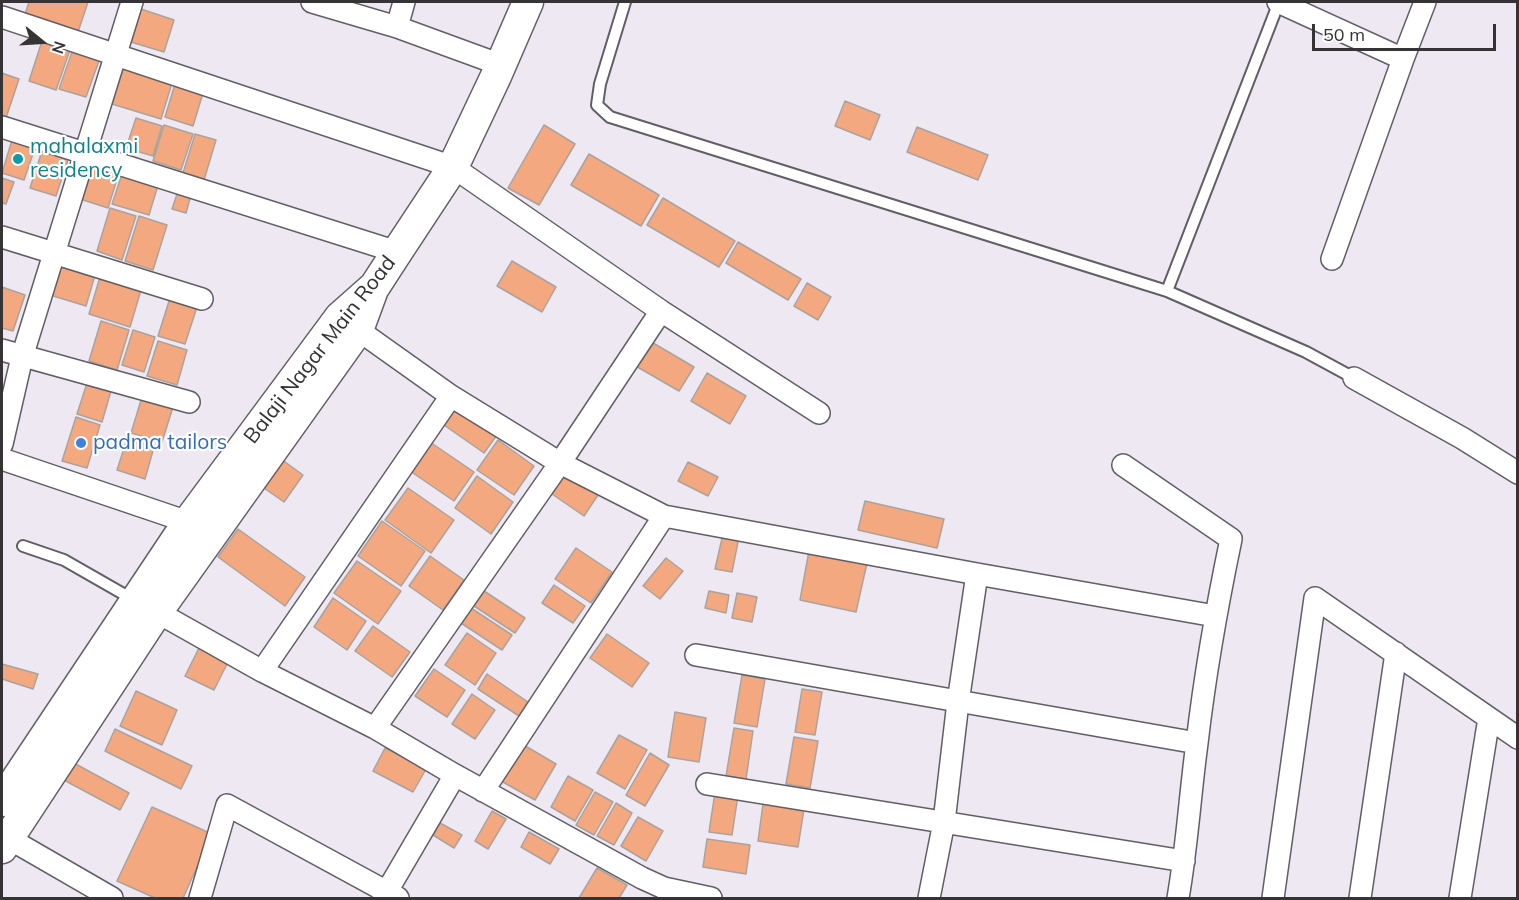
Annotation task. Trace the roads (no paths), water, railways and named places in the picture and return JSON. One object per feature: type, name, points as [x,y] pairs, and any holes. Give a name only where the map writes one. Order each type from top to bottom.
[{"type":"street","points":[[2,444],[22,357],[132,2]]},
{"type":"street","points":[[312,2],[397,27],[501,65]]},
{"type":"street","points":[[397,27],[404,2]]},
{"type":"street","name":"Balaji Nagar Main Road","points":[[2,801],[147,607],[188,522],[349,323],[375,286],[453,167],[528,2]]},
{"type":"street","points":[[1279,2],[1403,59]]},
{"type":"street","points":[[1332,259],[1425,2]]},
{"type":"street","points":[[2,17],[116,57],[453,167],[661,311],[819,413]]},
{"type":"street","points":[[2,127],[397,252]]},
{"type":"street","points":[[2,237],[202,299]]},
{"type":"street","points":[[375,728],[560,463],[661,311]]},
{"type":"street","points":[[102,896],[5,843],[147,607],[349,323],[451,396],[560,463],[664,516],[1215,616]]},
{"type":"street","points":[[2,350],[189,402]]},
{"type":"street","points":[[1354,378],[1462,438],[1518,473]]},
{"type":"street","points":[[262,671],[451,396]]},
{"type":"street","points":[[2,459],[188,522]]},
{"type":"street","points":[[1124,465],[1231,538],[1215,616],[1178,898]]},
{"type":"street","points":[[483,791],[664,516]]},
{"type":"street","points":[[929,898],[944,822],[958,702],[977,574]]},
{"type":"street","points":[[1273,898],[1315,598],[1518,738]]},
{"type":"street","points":[[147,607],[262,671],[375,728],[642,879],[664,888],[711,898]]},
{"type":"street","points":[[1360,898],[1396,653]]},
{"type":"street","points":[[696,655],[1197,743]]},
{"type":"street","points":[[1460,898],[1489,718]]},
{"type":"street","points":[[200,898],[228,805],[389,896],[455,775]]},
{"type":"street","points":[[707,784],[1184,861]]},
{"type":"lane","points":[[625,2],[600,84],[597,105],[610,117],[1167,291],[1306,352],[1354,378]]},
{"type":"lane","points":[[1167,291],[1279,2]]},
{"type":"lane","points":[[22,546],[64,560],[147,607]]},
{"type":"place","name":"mahalaxmi residency","points":[[18,159]]},
{"type":"place","name":"padma tailors","points":[[81,443]]}]
